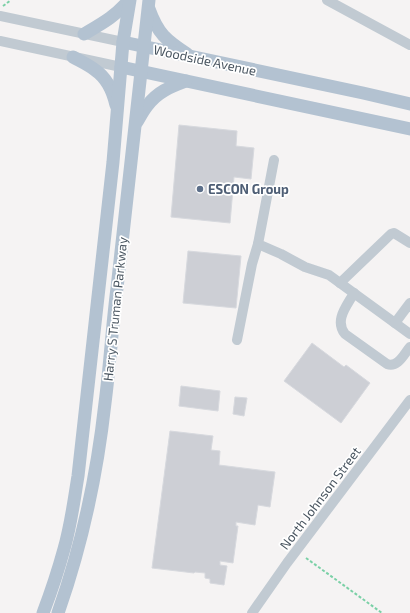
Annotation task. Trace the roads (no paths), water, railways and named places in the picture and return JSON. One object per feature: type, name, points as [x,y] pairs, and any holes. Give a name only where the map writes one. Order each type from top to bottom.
[{"type":"main road","points":[[84,34],[114,16],[129,0]]},
{"type":"main road","name":"Harry S Truman Parkway","points":[[43,613],[56,578],[64,548],[78,476],[113,162],[123,42],[129,0]]},
{"type":"main road","points":[[148,3],[160,33],[176,47],[192,57]]},
{"type":"main road","name":"Harry S Truman Parkway","points":[[58,613],[82,537],[98,454],[105,403],[148,3]]},
{"type":"main road","name":"Woodside Avenue","points":[[123,42],[410,104]]},
{"type":"main road","points":[[73,57],[96,70],[101,75],[112,92],[118,109]]},
{"type":"main road","name":"Woodside Avenue","points":[[121,67],[410,129]]},
{"type":"main road","points":[[134,127],[146,106],[158,94],[186,81]]},
{"type":"street","points":[[327,0],[410,46]]},
{"type":"street","name":"Woodside Avenue","points":[[1,11],[84,34],[123,42]]},
{"type":"street","name":"Woodside Avenue","points":[[0,41],[121,67]]},
{"type":"street","points":[[238,340],[274,160]]},
{"type":"street","points":[[340,283],[391,234],[394,233],[410,243]]},
{"type":"street","points":[[258,244],[305,267],[329,275],[410,334]]},
{"type":"street","points":[[354,293],[341,316],[340,326],[345,334],[390,365],[395,365],[399,362],[410,347]]},
{"type":"street","points":[[395,323],[410,303]]},
{"type":"street","name":"North Johnson Street","points":[[252,613],[287,563],[410,400]]},
{"type":"place","name":"ESCON Group","points":[[200,189]]}]
